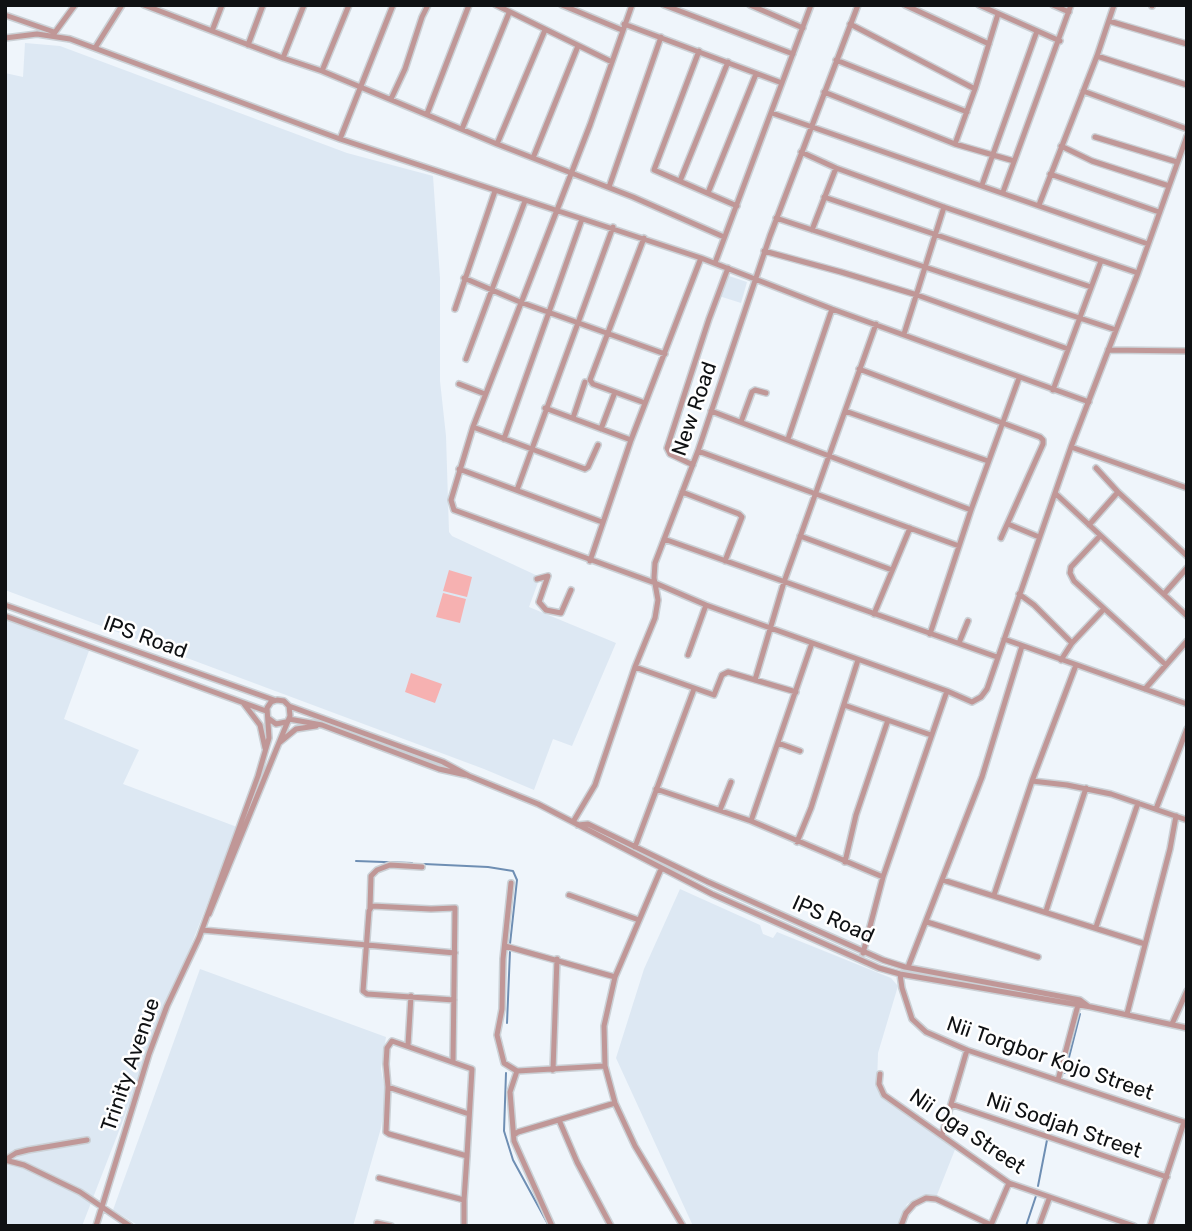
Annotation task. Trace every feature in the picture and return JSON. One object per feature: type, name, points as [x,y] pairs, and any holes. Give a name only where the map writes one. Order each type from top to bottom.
[{"type":"street","points":[[53,34],[75,5]]},
{"type":"street","points":[[95,48],[122,5]]},
{"type":"street","points":[[144,5],[361,86],[724,237]]},
{"type":"street","points":[[212,31],[222,5]]},
{"type":"street","points":[[248,45],[263,5]]},
{"type":"street","points":[[283,58],[304,5]]},
{"type":"street","points":[[322,71],[349,5]]},
{"type":"street","points":[[340,139],[393,5]]},
{"type":"street","points":[[391,99],[428,5]]},
{"type":"street","points":[[426,114],[469,5]]},
{"type":"street","points":[[496,5],[612,62]]},
{"type":"street","points":[[562,5],[623,27],[661,37],[782,83]]},
{"type":"street","points":[[632,5],[485,394],[450,500],[457,513],[655,583],[706,605],[972,702],[985,693],[1071,447],[1187,136]]},
{"type":"street","points":[[750,5],[803,28]]},
{"type":"street","points":[[715,263],[811,5]]},
{"type":"street","name":"New Road","points":[[575,823],[595,785],[635,667],[655,618],[658,600],[655,563],[698,452],[776,218],[858,5]]},
{"type":"street","points":[[905,5],[989,44]]},
{"type":"street","points":[[979,5],[1060,41]]},
{"type":"street","points":[[1003,192],[1070,9],[1053,5]]},
{"type":"street","points":[[1039,205],[1097,57],[1114,5]]},
{"type":"street","points":[[669,6],[793,54]]},
{"type":"street","points":[[462,129],[509,13]]},
{"type":"street","points":[[955,144],[998,14]]},
{"type":"street","points":[[5,15],[340,139],[555,211],[614,227],[701,258],[832,309],[1089,402]]},
{"type":"street","points":[[1109,21],[1187,44]]},
{"type":"street","points":[[850,24],[975,89]]},
{"type":"street","points":[[497,144],[545,30]]},
{"type":"street","points":[[982,186],[1037,31]]},
{"type":"street","points":[[5,38],[53,34]]},
{"type":"street","points":[[609,187],[661,37]]},
{"type":"street","points":[[533,158],[578,46]]},
{"type":"street","points":[[699,51],[654,170],[737,206]]},
{"type":"street","points":[[1097,57],[1187,85]]},
{"type":"street","points":[[836,60],[967,112]]},
{"type":"street","points":[[680,181],[728,62]]},
{"type":"street","points":[[708,193],[756,74]]},
{"type":"street","points":[[1083,91],[1187,129]]},
{"type":"street","points":[[824,92],[955,144],[1014,161]]},
{"type":"street","points":[[772,113],[1148,244]]},
{"type":"street","points":[[1095,137],[1177,162]]},
{"type":"street","points":[[1061,146],[1100,164],[1169,186]]},
{"type":"street","points":[[801,152],[836,168],[1138,273]]},
{"type":"street","points":[[812,230],[836,168]]},
{"type":"street","points":[[1050,174],[1159,212]]},
{"type":"street","points":[[455,309],[495,191]]},
{"type":"street","points":[[824,197],[1091,287]]},
{"type":"street","points":[[466,359],[525,201]]},
{"type":"street","points":[[904,334],[944,206]]},
{"type":"street","points":[[776,218],[1116,330]]},
{"type":"street","points":[[504,439],[582,219]]},
{"type":"street","points":[[517,490],[545,408],[614,227]]},
{"type":"street","points":[[644,238],[590,380],[593,384],[645,403]]},
{"type":"street","points":[[764,251],[917,295],[1068,349]]},
{"type":"street","points":[[590,561],[631,440],[701,258]]},
{"type":"street","points":[[1053,390],[1101,261]]},
{"type":"street","points":[[693,465],[670,454],[667,448],[728,268]]},
{"type":"street","points":[[464,278],[520,302],[665,354]]},
{"type":"street","points":[[788,439],[832,309]]},
{"type":"street","points":[[755,680],[784,582],[876,324]]},
{"type":"street","points":[[1108,350],[1187,351]]},
{"type":"street","points":[[859,369],[1040,437],[1043,444],[1001,538]]},
{"type":"street","points":[[930,634],[1019,378]]},
{"type":"street","points":[[573,418],[585,382]]},
{"type":"street","points":[[459,384],[485,394]]},
{"type":"street","points":[[741,422],[752,392],[754,390],[765,393]]},
{"type":"street","points":[[601,429],[615,392]]},
{"type":"street","points":[[545,408],[631,440]]},
{"type":"street","points":[[711,411],[971,510]]},
{"type":"street","points":[[845,411],[988,461]]},
{"type":"street","points":[[473,427],[584,469],[588,467],[598,445]]},
{"type":"street","points":[[1071,447],[1187,488]]},
{"type":"street","points":[[698,452],[959,546]]},
{"type":"street","points":[[1096,468],[1187,556]]},
{"type":"street","points":[[459,469],[602,522]]},
{"type":"street","points":[[682,492],[742,517],[725,561]]},
{"type":"street","points":[[1089,525],[1118,492]]},
{"type":"street","points":[[1056,494],[1187,616]]},
{"type":"street","points":[[1008,524],[1039,537]]},
{"type":"street","points":[[874,614],[910,528]]},
{"type":"street","points":[[800,536],[892,570]]},
{"type":"street","points":[[1100,536],[1071,567],[1070,573],[1074,581],[1166,665]]},
{"type":"street","points":[[664,539],[997,657]]},
{"type":"street","points":[[1164,594],[1187,568]]},
{"type":"street","points":[[537,579],[545,576],[548,578],[539,602],[546,610],[561,613],[571,590]]},
{"type":"street","points":[[1018,594],[1034,605],[1072,643]]},
{"type":"street","name":"IPS Road","points":[[5,605],[274,700]]},
{"type":"street","points":[[688,655],[706,605]]},
{"type":"street","points":[[1061,660],[1072,643],[1104,609]]},
{"type":"street","points":[[5,617],[242,702],[267,715],[276,724],[287,720],[291,713],[289,706],[281,700],[274,700],[268,705],[267,715]]},
{"type":"street","points":[[959,643],[968,621]]},
{"type":"street","points":[[1004,639],[1187,704]]},
{"type":"street","points":[[1145,689],[1166,665],[1184,650],[1187,641]]},
{"type":"street","points":[[751,821],[812,643]]},
{"type":"street","points":[[908,967],[928,922],[986,764],[1022,646]]},
{"type":"street","points":[[797,842],[811,808],[858,660]]},
{"type":"street","points":[[994,895],[1032,781],[1076,665]]},
{"type":"street","points":[[635,667],[714,695],[722,675],[728,672],[796,692]]},
{"type":"street","points":[[635,847],[694,689]]},
{"type":"street","points":[[862,960],[883,877],[947,691]]},
{"type":"street","points":[[242,702],[260,725],[266,752]]},
{"type":"street","points":[[844,705],[931,735]]},
{"type":"street","name":"IPS Road","points":[[289,706],[443,762],[469,776],[538,804],[712,894],[900,974],[1088,1006],[1187,1028]]},
{"type":"street","name":"Trinity Avenue","points":[[96,1226],[149,1054],[167,1006],[202,930],[266,752],[269,738],[267,715]]},
{"type":"street","name":"IPS Road","points":[[287,720],[322,725],[439,769],[469,776]]},
{"type":"street","name":"Trinity Avenue","points":[[205,919],[214,906],[287,720]]},
{"type":"street","points":[[845,862],[856,815],[888,720]]},
{"type":"street","points":[[277,745],[299,728],[322,725]]},
{"type":"street","points":[[1156,809],[1187,729]]},
{"type":"street","points":[[778,743],[800,751]]},
{"type":"street","points":[[1032,781],[1086,788],[1187,820]]},
{"type":"street","points":[[720,810],[731,782]]},
{"type":"street","points":[[1046,911],[1086,788]]},
{"type":"street","points":[[656,789],[751,821],[883,877]]},
{"type":"street","points":[[1096,927],[1138,803]]},
{"type":"street","points":[[1128,1014],[1176,816]]},
{"type":"street","name":"IPS Road","points":[[575,823],[588,824],[708,882],[864,951],[908,967],[1080,1000],[1088,1006]]},
{"type":"street","points":[[422,867],[390,865],[377,870],[371,876],[363,991],[367,994],[454,1000]]},
{"type":"street","points":[[662,869],[615,977],[604,1026],[605,1066],[615,1103],[635,1146],[682,1224],[674,1226]]},
{"type":"street","points":[[943,880],[1145,944]]},
{"type":"street","points":[[511,883],[502,1009],[497,1035],[504,1063],[517,1071],[605,1066]]},
{"type":"street","points":[[569,895],[639,920]]},
{"type":"street","points":[[370,908],[374,904],[431,909],[455,908],[453,1062]]},
{"type":"street","points":[[928,922],[1038,957]]},
{"type":"street","points":[[202,930],[455,953]]},
{"type":"street","points":[[505,946],[615,977]]},
{"type":"street","points":[[553,1070],[557,959]]},
{"type":"street","name":"Nii Torgbor Kojo Street","points":[[900,974],[908,1010],[916,1026],[967,1050],[1186,1122]]},
{"type":"street","points":[[1172,1024],[1187,991]]},
{"type":"street","points":[[408,1045],[411,996]]},
{"type":"street","points":[[1058,1080],[1078,1005]]},
{"type":"street","points":[[464,1226],[472,1069],[397,1041],[389,1043],[384,1127],[389,1135],[467,1156]]},
{"type":"street","points":[[942,1135],[967,1050]]},
{"type":"street","points":[[517,1071],[510,1092],[514,1135],[529,1177],[552,1226]]},
{"type":"street","name":"Nii Oga Street","points":[[880,1074],[879,1084],[884,1095],[1009,1183],[1049,1199],[1134,1226]]},
{"type":"street","points":[[388,1087],[469,1114]]},
{"type":"street","points":[[514,1135],[615,1103]]},
{"type":"street","name":"Nii Sodjah Street","points":[[951,1104],[1167,1177]]},
{"type":"street","points":[[559,1121],[611,1226]]},
{"type":"street","points":[[1150,1226],[1186,1122]]},
{"type":"street","points":[[5,1160],[16,1153],[87,1140]]},
{"type":"street","points":[[5,1160],[24,1165],[71,1187],[130,1226]]},
{"type":"street","points":[[379,1178],[464,1200]]},
{"type":"street","points":[[901,1226],[914,1203],[926,1199],[936,1199],[991,1225],[1009,1183]]},
{"type":"street","points":[[1040,1226],[1049,1199]]},
{"type":"street","points":[[377,1223],[391,1226]]},
{"type":"shaded area","points":[[25,43],[60,46],[347,153],[433,176],[440,278],[440,381],[446,436],[449,532],[452,536],[540,577],[529,607],[616,643],[572,746],[553,739],[534,790],[5,590],[5,73],[23,77]]},
{"type":"shaded area","points":[[726,275],[747,282],[741,303],[719,296]]},
{"type":"shaded area","points":[[449,570],[472,577],[467,597],[443,591]]},
{"type":"shaded area","points":[[443,593],[466,599],[460,623],[436,617]]},
{"type":"shaded area","points":[[5,616],[90,648],[64,719],[139,750],[123,784],[237,827],[82,1226],[5,1226]]},
{"type":"shaded area","points":[[411,673],[442,684],[435,703],[405,692]]},
{"type":"shaded area","points":[[680,889],[760,925],[763,934],[773,938],[777,932],[891,978],[898,986],[878,1053],[879,1092],[956,1147],[937,1195],[926,1195],[907,1204],[899,1226],[693,1226],[616,1058],[644,969]]},
{"type":"shaded area","points":[[200,969],[386,1037],[381,1069],[386,1095],[381,1128],[353,1226],[139,1226],[113,1210]]},
{"type":"waterway","points":[[356,861],[412,863]]},
{"type":"waterway","points":[[424,864],[513,871],[517,880],[510,944]]},
{"type":"waterway","points":[[507,1023],[510,951]]},
{"type":"waterway","points":[[1065,1073],[1080,1014]]},
{"type":"waterway","points":[[506,1073],[504,1131],[513,1160],[549,1226]]},
{"type":"waterway","points":[[1038,1186],[1047,1140]]},
{"type":"waterway","points":[[1026,1226],[1036,1196]]}]
